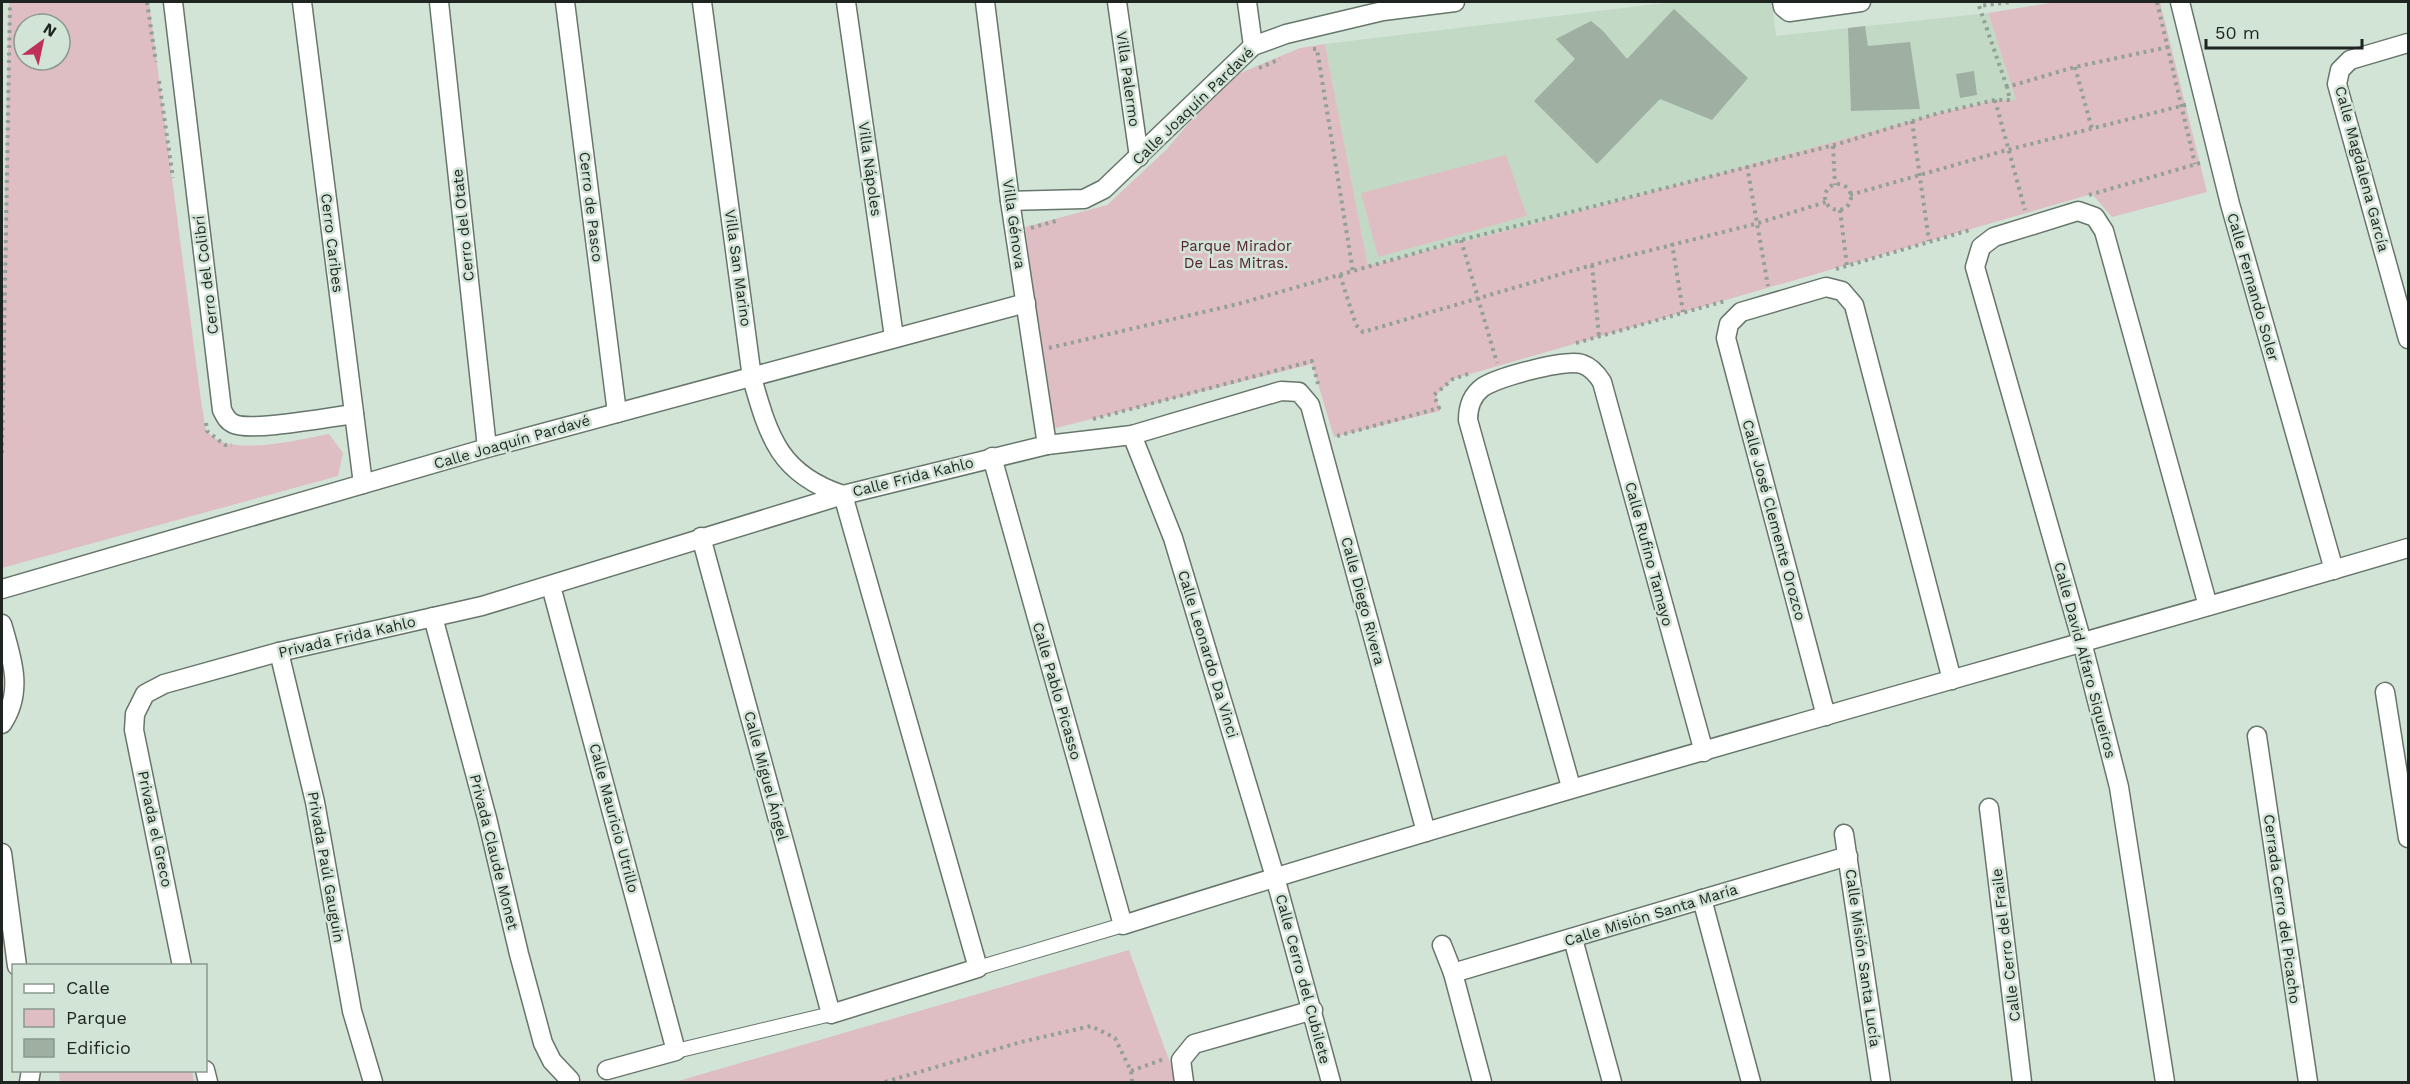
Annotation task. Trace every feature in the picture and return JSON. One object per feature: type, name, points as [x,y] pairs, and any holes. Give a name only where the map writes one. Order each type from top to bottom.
[{"type":"street","name":"Cerro del Colibrí","points":[[173,2],[222,410],[227,420],[234,424],[252,426],[354,414]]},
{"type":"street","name":"Cerro Caribes","points":[[302,2],[363,484]]},
{"type":"street","name":"Cerro del Otate","points":[[439,2],[487,448]]},
{"type":"street","name":"Cerro de Pasco","points":[[565,2],[617,413]]},
{"type":"street","name":"Villa San Marino","points":[[702,2],[752,378],[768,432],[782,455],[806,478],[822,489],[843,495]]},
{"type":"street","name":"Villa Nápoles","points":[[846,2],[894,337]]},
{"type":"street","name":"Villa Génova","points":[[985,2],[1010,201],[1047,445]]},
{"type":"street","name":"Villa Palermo","points":[[1117,2],[1139,157]]},
{"type":"street","points":[[1247,2],[1253,46]]},
{"type":"street","name":"Calle Joaquín Pardavé","points":[[1010,201],[1084,200],[1104,189],[1253,46],[1383,6],[1455,2]]},
{"type":"street","points":[[1787,7],[1860,2]]},
{"type":"street","name":"Calle Fernando Soler","points":[[2180,2],[2203,101],[2334,570]]},
{"type":"street","name":"Calle Magdalena García","points":[[2409,43],[2350,60],[2340,70],[2337,84],[2409,339]]},
{"type":"street","name":"Calle David Alfaro Siqueiros","points":[[2165,1083],[2119,787],[2082,642],[1975,267],[1981,247],[1994,237],[2078,211],[2096,218],[2104,231],[2208,606]]},
{"type":"street","name":"Calle José Clemente Orozco","points":[[1826,716],[1726,338],[1729,324],[1741,312],[1826,287],[1842,291],[1854,305],[1952,680]]},
{"type":"street","name":"Calle Joaquín Pardavé","points":[[2,589],[487,448],[1026,303]]},
{"type":"street","name":"Calle Rufino Tamayo","points":[[1571,787],[1468,420],[1471,403],[1484,387],[1507,378],[1570,362],[1581,364],[1596,373],[1602,382],[1704,752]]},
{"type":"street","name":"Calle Frida Kahlo","points":[[551,585],[700,537],[843,495],[1047,445],[1132,435],[1281,391]]},
{"type":"street","name":"Calle Diego Rivera","points":[[1281,391],[1299,392],[1310,405],[1426,832]]},
{"type":"street","name":"Calle Leonardo Da Vinci","points":[[1132,435],[1173,538],[1275,877]]},
{"type":"street","name":"Calle Pablo Picasso","points":[[992,457],[1123,925]]},
{"type":"street","points":[[843,495],[978,969]]},
{"type":"street","name":"Calle Miguel Ángel","points":[[700,537],[831,1014]]},
{"type":"street","points":[[606,1070],[831,1014],[1571,787],[1704,752],[2409,548]]},
{"type":"street","name":"Privada Frida Kahlo","points":[[145,694],[164,684],[279,652],[482,606],[551,585]]},
{"type":"street","name":"Calle Mauricio Utrillo","points":[[551,585],[676,1051]]},
{"type":"street","name":"Privada Claude Monet","points":[[433,617],[487,818],[543,1043],[552,1061],[570,1080]]},
{"type":"street","points":[[2,624],[16,680],[13,703],[2,724]]},
{"type":"street","name":"Privada Paúl Gauguin","points":[[279,652],[315,802],[352,1011],[373,1083]]},
{"type":"street","points":[[2385,692],[2409,838]]},
{"type":"street","name":"Privada el Greco","points":[[145,694],[135,714],[134,730],[182,964]]},
{"type":"street","name":"Cerrada Cerro del Picacho","points":[[2257,736],[2308,1083]]},
{"type":"street","name":"Calle Cerro del Fraile","points":[[1989,808],[2022,1083]]},
{"type":"street","name":"Calle Misión Santa Lucía","points":[[1844,834],[1881,1083]]},
{"type":"street","points":[[2,853],[17,964]]},
{"type":"street","name":"Calle Misión Santa María","points":[[1453,973],[1848,856]]},
{"type":"street","name":"Calle Cerro del Cubilete","points":[[1275,877],[1331,1083]]},
{"type":"street","points":[[1702,899],[1751,1083]]},
{"type":"street","points":[[1573,939],[1612,1083]]},
{"type":"street","points":[[1442,945],[1453,973],[1482,1083]]},
{"type":"street","points":[[1184,1083],[1181,1060],[1185,1052],[1194,1044],[1313,1010]]},
{"type":"path","points":[[2,453],[10,2]]},
{"type":"path","points":[[147,2],[156,62]]},
{"type":"path","points":[[1043,349],[1238,304],[1461,240],[1833,146],[1912,121],[1995,100],[2010,100],[1979,6],[2010,2]]},
{"type":"path","points":[[2157,2],[2195,164]]},
{"type":"path","points":[[2007,87],[2075,67],[2189,42]]},
{"type":"path","points":[[1317,49],[1353,272]]},
{"type":"path","points":[[2075,67],[2092,129]]},
{"type":"path","points":[[1995,100],[2026,213]]},
{"type":"path","points":[[1850,195],[2007,150],[2203,101]]},
{"type":"path","points":[[1912,121],[1929,241]]},
{"type":"path","points":[[1833,146],[1835,185]]},
{"type":"path","points":[[1747,166],[1755,224],[1768,289]]},
{"type":"path","points":[[1835,185],[1843,186],[1850,195],[1849,203],[1840,210],[1832,208],[1826,202],[1826,193],[1835,185]]},
{"type":"path","points":[[1340,275],[1356,326],[1364,332],[1592,265],[1672,243],[1755,224],[1826,202]]},
{"type":"path","points":[[1840,210],[1847,266]]},
{"type":"path","points":[[1028,228],[1029,239]]},
{"type":"path","points":[[1461,240],[1498,366]]},
{"type":"path","points":[[1672,243],[1683,312]]},
{"type":"path","points":[[1592,265],[1599,336]]},
{"type":"path","points":[[1086,420],[1312,361],[1322,395]]},
{"type":"path","points":[[885,1083],[1021,1042],[1092,1026],[1115,1038],[1131,1071],[1132,1083]]},
{"type":"path","points":[[1131,1071],[1185,1052]]},
{"type":"shaded area","points":[[1673,2],[1772,2],[1776,36],[1988,13],[2016,100],[1995,100],[1939,113],[1533,224],[1368,266],[1325,44]]},
{"type":"green space","points":[[9,2],[149,2],[206,429],[217,439],[230,444],[247,446],[283,443],[329,434],[343,453],[338,476],[2,568],[2,359]]},
{"type":"green space","name":"Parque Mirador De Las Mitras.","points":[[2056,2],[2160,2],[2207,192],[2112,217],[2092,194],[1453,379],[1436,395],[1440,411],[1334,437],[1312,364],[1052,429],[1025,227],[1107,205],[1166,150],[1226,79],[1300,48],[1325,44],[1368,266],[1533,224],[1939,113],[1995,100],[2016,100],[1988,13]]},
{"type":"green space","points":[[1506,155],[1527,216],[1378,257],[1361,193]]},
{"type":"green space","points":[[1129,950],[1177,1082],[675,1082]]},
{"type":"green space","points":[[59,1072],[192,1072],[194,1082],[60,1082]]},
{"type":"building","points":[[1674,9],[1748,78],[1712,120],[1660,99],[1597,164],[1534,101],[1575,59],[1556,39],[1591,21],[1603,31],[1627,59]]},
{"type":"building","points":[[1865,26],[1868,46],[1910,42],[1920,109],[1851,111],[1848,28]]},
{"type":"building","points":[[1974,71],[1977,95],[1960,98],[1956,74]]}]
